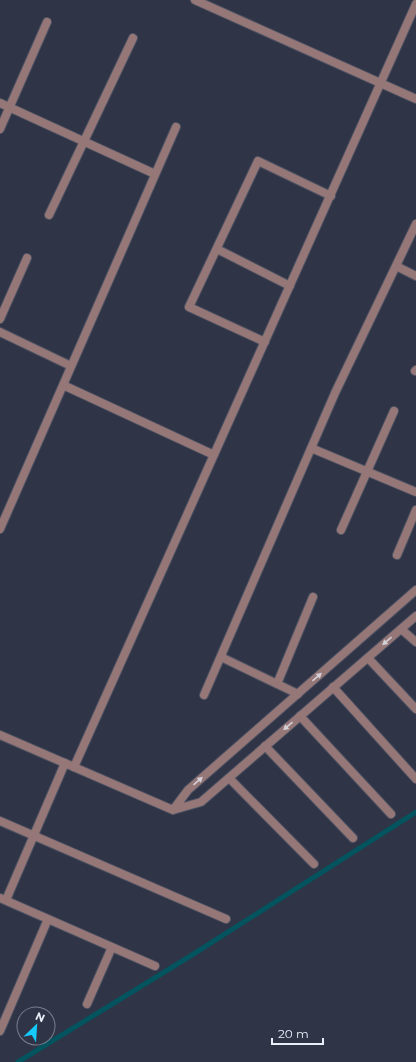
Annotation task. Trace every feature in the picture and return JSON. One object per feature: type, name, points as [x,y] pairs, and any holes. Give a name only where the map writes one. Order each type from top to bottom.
[{"type":"street","points":[[195,0],[416,99]]},
{"type":"street","points":[[74,767],[416,4]]},
{"type":"street","points":[[0,129],[47,22]]},
{"type":"street","points":[[49,215],[133,38]]},
{"type":"street","points":[[0,103],[155,174]]},
{"type":"street","points":[[0,529],[176,127]]},
{"type":"street","points":[[265,342],[189,307],[258,161],[331,196]]},
{"type":"street","points":[[204,695],[335,394],[416,224]]},
{"type":"street","points":[[217,249],[290,286]]},
{"type":"street","points":[[0,320],[27,258]]},
{"type":"street","points":[[396,266],[416,276]]},
{"type":"street","points":[[0,332],[71,366]]},
{"type":"street","points":[[63,385],[214,455]]},
{"type":"street","points":[[341,530],[394,411]]},
{"type":"street","points":[[311,448],[416,492]]},
{"type":"street","points":[[397,555],[416,510]]},
{"type":"street","points":[[173,810],[188,790],[416,590]]},
{"type":"street","points":[[277,684],[312,597]]},
{"type":"street","points":[[0,735],[173,810],[201,802],[416,616]]},
{"type":"street","points":[[401,629],[416,642]]},
{"type":"street","points":[[221,657],[298,694]]},
{"type":"street","points":[[368,658],[416,709]]},
{"type":"street","points":[[333,687],[416,779]]},
{"type":"street","points":[[300,716],[391,814]]},
{"type":"street","points":[[265,746],[353,838]]},
{"type":"street","points":[[65,763],[34,835],[3,899],[155,966]]},
{"type":"street","points":[[229,778],[314,864]]},
{"type":"street","points":[[0,821],[226,919]]},
{"type":"street","points":[[0,1031],[48,919]]},
{"type":"street","points":[[87,1004],[112,947]]},
{"type":"waterway","points":[[18,1062],[192,955],[416,812]]}]
